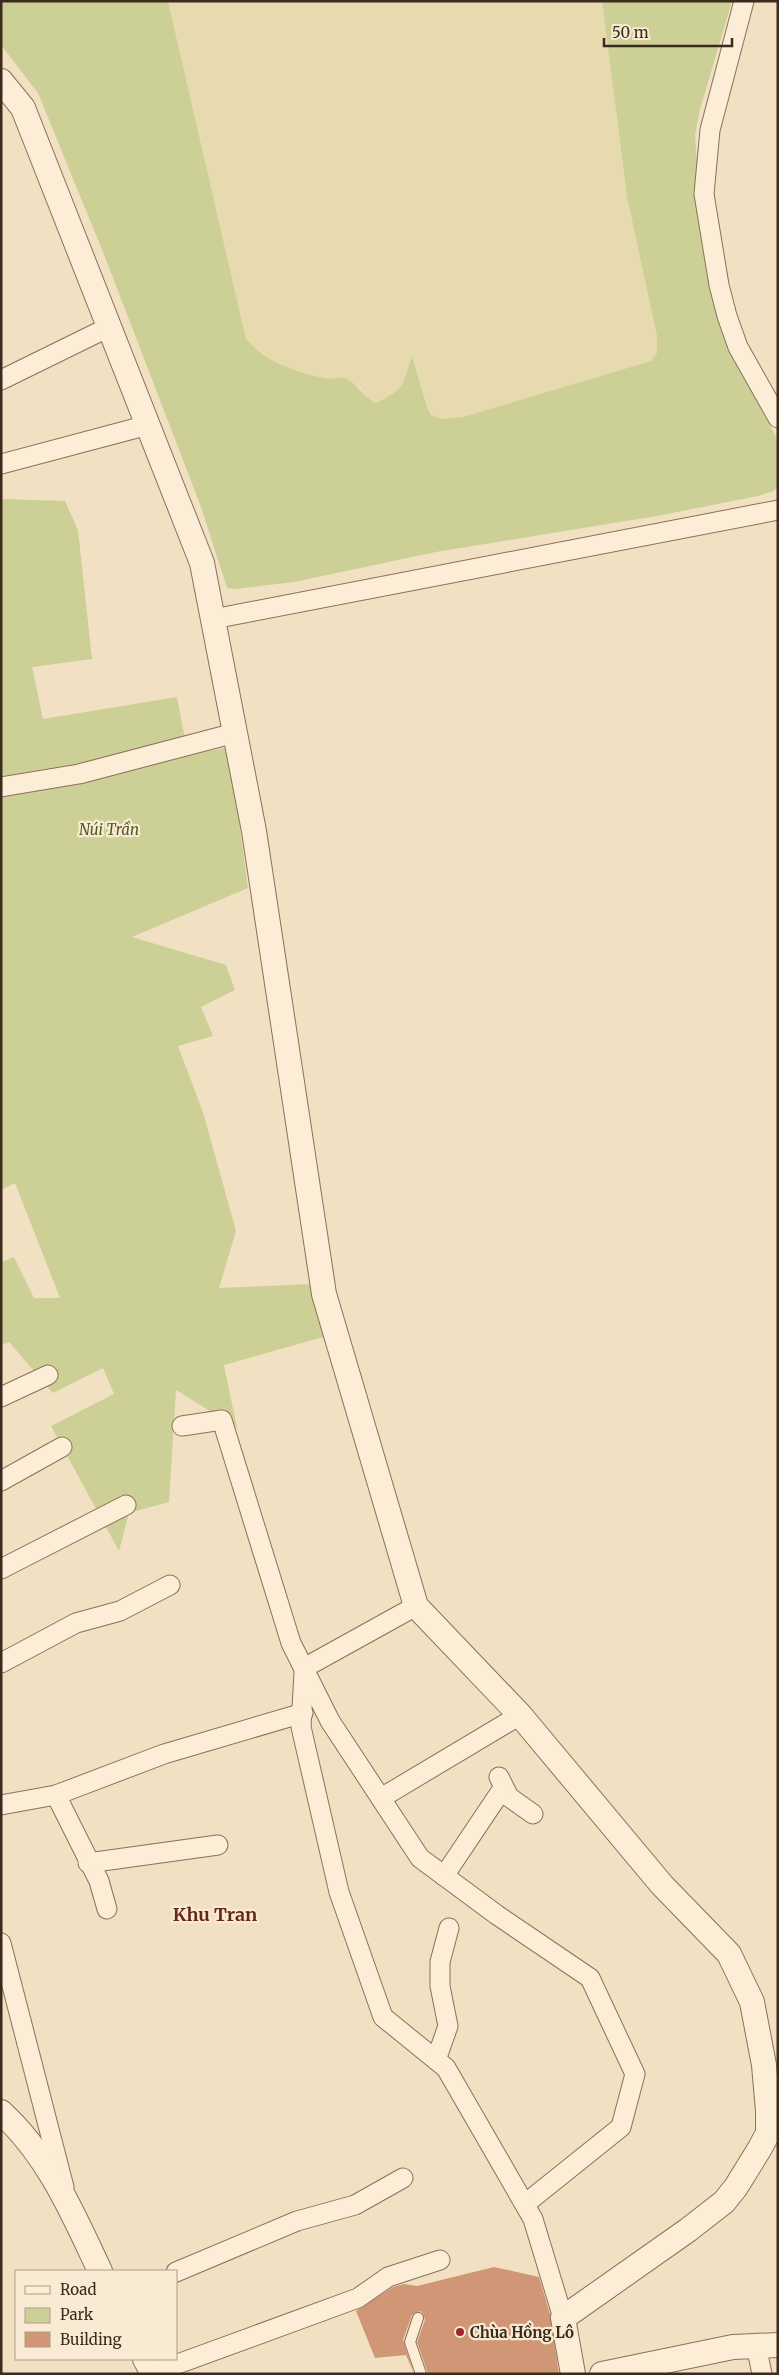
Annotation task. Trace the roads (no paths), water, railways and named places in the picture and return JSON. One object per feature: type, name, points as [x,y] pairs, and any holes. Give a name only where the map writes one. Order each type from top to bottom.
[{"type":"street","points":[[744,1],[710,130],[704,194],[719,285],[727,316],[738,347],[778,418]]},
{"type":"street","points":[[1,81],[23,108],[202,563],[254,831],[324,1294],[416,1606],[520,1715],[662,1885],[729,1954],[752,2002],[764,2065],[768,2133],[736,2187],[724,2202],[688,2230],[563,2318]]},
{"type":"street","points":[[1,380],[109,327]]},
{"type":"street","points":[[1,464],[148,425]]},
{"type":"street","points":[[213,620],[778,510]]},
{"type":"street","points":[[1,787],[79,774],[235,733]]},
{"type":"street","points":[[1,1397],[48,1375]]},
{"type":"street","points":[[182,1426],[222,1420],[291,1643],[330,1721],[420,1858],[590,1978],[635,2074],[621,2127],[525,2204]]},
{"type":"street","points":[[1,1481],[62,1447]]},
{"type":"street","points":[[1,1569],[126,1505]]},
{"type":"street","points":[[1,1663],[76,1623],[120,1611],[170,1586]]},
{"type":"street","points":[[304,1668],[416,1606]]},
{"type":"street","points":[[304,1668],[301,1727],[339,1892],[383,2017],[446,2068],[534,2219],[563,2318],[573,2374]]},
{"type":"street","points":[[1,1805],[56,1795],[164,1754],[303,1713]]},
{"type":"street","points":[[381,1798],[520,1715]]},
{"type":"street","points":[[444,1876],[501,1782],[509,1797],[533,1814]]},
{"type":"street","points":[[56,1795],[88,1863],[99,1881],[107,1909]]},
{"type":"street","points":[[88,1863],[218,1845]]},
{"type":"street","points":[[436,2060],[448,2026],[440,1978],[440,1962],[449,1928]]},
{"type":"street","points":[[1,1943],[70,2208]]},
{"type":"street","points":[[1,2112],[19,2130],[42,2159],[70,2208],[100,2270]]},
{"type":"street","points":[[178,2271],[297,2221],[355,2205],[403,2178]]},
{"type":"street","points":[[146,2360],[153,2374],[358,2298],[388,2277],[440,2260]]},
{"type":"street","points":[[602,2374],[733,2346],[767,2345],[762,2374]]},
{"type":"lane","points":[[418,2318],[410,2342],[421,2374]]},
{"type":"place","name":"Chùa Hồng Lô","points":[[460,2332]]},
{"type":"district","name":"Khu Tran","points":[[215,1914]]},
{"type":"park label","name":"Núi Trần","points":[[109,829]]}]
